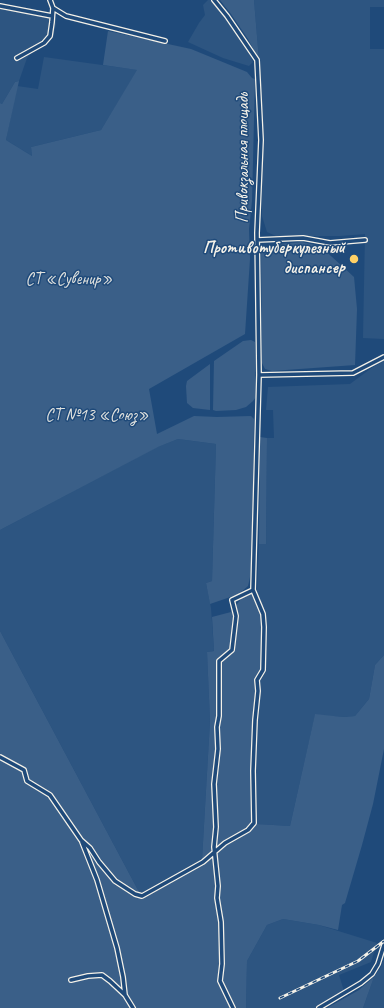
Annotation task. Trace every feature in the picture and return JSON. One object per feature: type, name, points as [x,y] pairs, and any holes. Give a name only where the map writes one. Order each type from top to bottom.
[{"type":"street","points":[[17,58],[44,43],[50,36],[53,8],[50,0]]},
{"type":"street","name":"Привокзальная площадь","points":[[214,0],[227,16],[257,60],[261,140],[257,240],[259,375],[253,590]]},
{"type":"street","points":[[0,6],[52,16]]},
{"type":"street","points":[[53,8],[66,16],[165,41]]},
{"type":"street","points":[[257,240],[303,238],[330,243],[365,240]]},
{"type":"street","points":[[259,375],[353,373],[384,357]]},
{"type":"street","points":[[81,840],[90,848],[99,862],[115,881],[135,894],[142,896],[203,862],[214,852],[226,842],[248,830],[254,823],[253,771],[255,720],[258,680],[263,670],[264,626],[263,614],[253,590],[232,600],[236,616],[232,650],[220,662],[219,716],[217,727],[218,749],[214,784],[216,827],[214,852],[218,886],[217,898],[221,922],[222,964],[220,981],[233,1008]]},
{"type":"street","points":[[0,756],[24,770],[27,781],[50,795],[81,840],[97,880],[110,922],[123,977],[124,995]]},
{"type":"street","points":[[320,1008],[361,983],[372,974],[378,964],[384,945]]},
{"type":"street","points":[[71,980],[88,976],[102,975],[124,995],[133,1008]]},
{"type":"shaded area","points":[[210,0],[222,14],[246,47],[253,62],[249,66],[223,58],[188,42],[205,15],[203,5]]},
{"type":"shaded area","points":[[254,0],[384,0],[384,7],[370,7],[370,49],[384,49],[384,339],[363,338],[365,234],[340,236],[276,236],[267,232],[262,216],[262,146],[259,60]]},
{"type":"shaded area","points":[[0,8],[55,18],[56,24],[53,38],[31,53],[27,58],[19,81],[15,82],[2,104],[0,103]]},
{"type":"shaded area","points":[[44,57],[138,70],[101,130],[31,147],[32,156],[6,140],[17,86],[38,89]]},
{"type":"shaded area","points":[[384,361],[384,655],[375,665],[369,699],[355,716],[343,717],[315,715],[290,826],[255,824],[254,772],[260,693],[259,680],[264,671],[263,604],[257,591],[259,544],[266,544],[267,438],[274,438],[273,410],[266,410],[268,387],[350,384]]},
{"type":"shaded area","points":[[178,439],[216,444],[212,581],[206,583],[211,608],[214,651],[207,652],[210,721],[202,860],[143,894],[139,892],[0,631],[0,530],[155,448]]},
{"type":"shaded area","points":[[283,919],[319,925],[377,943],[371,962],[339,975],[344,991],[315,1008],[246,1008],[247,961],[267,925]]},
{"type":"shaded area","points":[[384,959],[384,1008],[363,1008],[374,977],[381,967]]},
{"type":"green space","points":[[220,0],[254,0],[259,60],[248,39]]},
{"type":"green space","points":[[108,31],[191,49],[247,72],[252,78],[255,79],[252,201],[249,229],[250,259],[245,334],[149,389],[157,434],[194,416],[251,416],[254,419],[252,568],[248,586],[239,594],[210,604],[206,583],[212,581],[216,444],[178,439],[158,447],[0,530],[0,103],[2,104],[15,82],[19,81],[6,140],[32,156],[31,147],[101,130],[137,70],[103,65]]},
{"type":"green space","points":[[302,242],[320,246],[354,277],[357,309],[355,365],[272,371],[265,369],[262,363],[261,250],[278,244]]},
{"type":"green space","points":[[251,340],[255,342],[256,397],[246,407],[236,410],[213,410],[214,361],[243,341]]},
{"type":"green space","points":[[210,364],[210,410],[193,408],[187,403],[187,381]]},
{"type":"green space","points":[[260,437],[267,438],[266,544],[259,544]]},
{"type":"green space","points":[[257,591],[263,604],[266,628],[264,671],[259,680],[260,693],[254,772],[256,824],[290,826],[315,714],[343,717],[355,716],[369,699],[375,665],[384,655],[384,749],[373,804],[345,903],[342,905],[338,930],[283,919],[267,925],[247,961],[246,1008],[0,1008],[0,631],[139,892],[143,894],[202,860],[210,721],[207,652],[214,651],[212,617],[231,612],[241,599]]},
{"type":"green space","points":[[374,977],[363,1008],[327,1008],[359,990]]},
{"type":"railway","points":[[280,998],[358,961],[384,941]]},
{"type":"place","name":"Противотуберкулезный диспансер","points":[[354,259]]},
{"type":"park label","name":"СТ «Сувенир»","points":[[69,280]]},
{"type":"park label","name":"СТ №13 «Союз»","points":[[97,416]]}]
